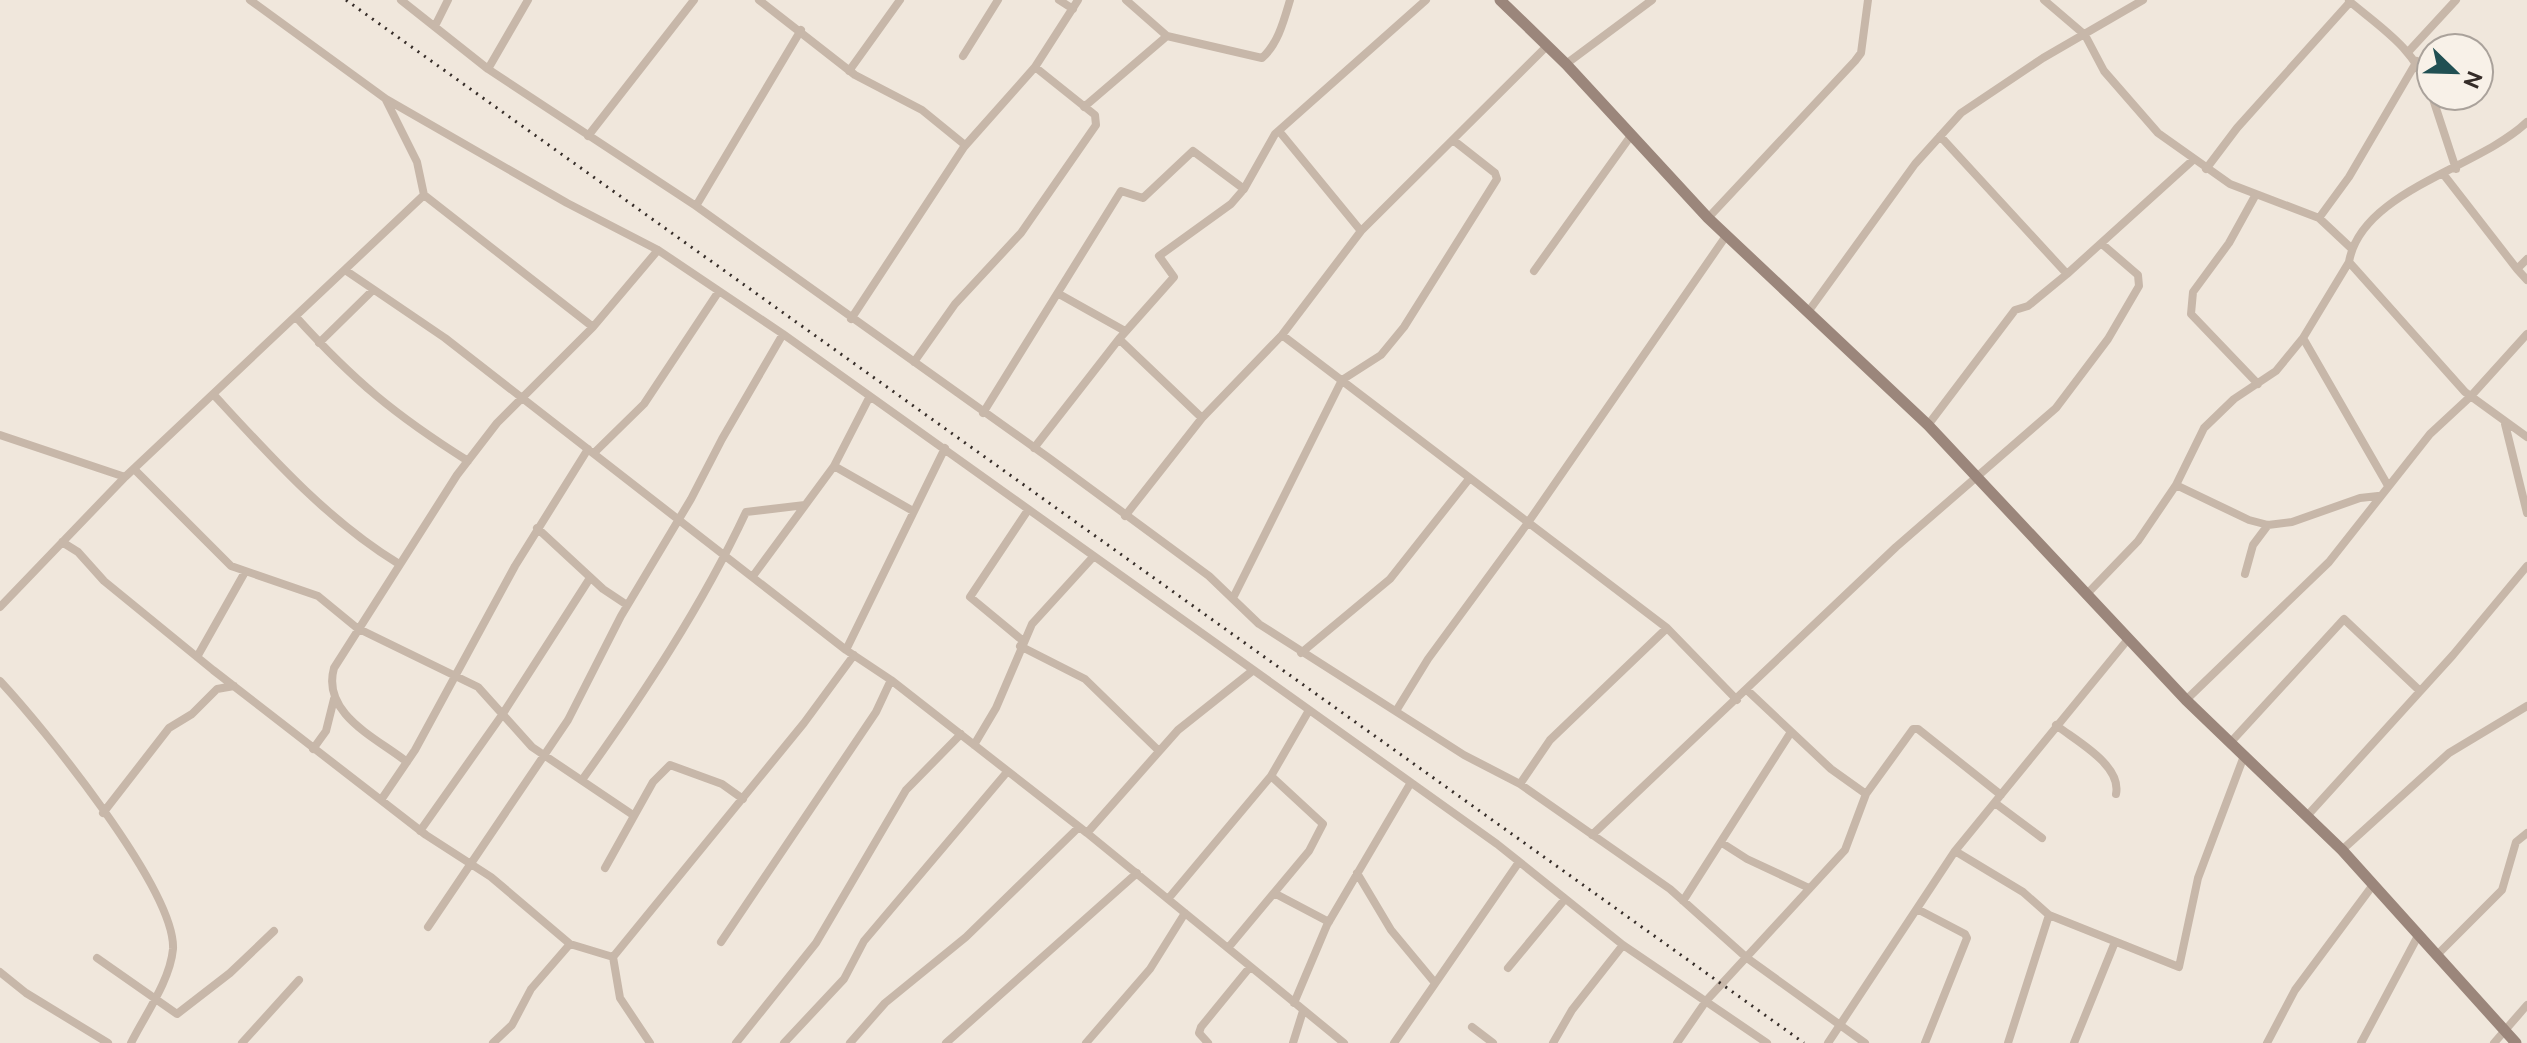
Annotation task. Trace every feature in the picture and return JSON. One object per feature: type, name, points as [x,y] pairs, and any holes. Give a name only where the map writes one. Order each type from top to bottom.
[{"type":"street","points":[[250,0],[386,99],[567,203],[658,250],[783,334],[1519,862],[1623,945],[1767,1043]]},
{"type":"street","points":[[401,0],[488,69],[696,206],[1034,448],[1209,576],[1259,624],[1464,755],[1520,784],[1592,835],[1683,901],[1747,958],[1865,1043]]},
{"type":"street","points":[[435,26],[448,0]]},
{"type":"street","points":[[488,69],[528,0]]},
{"type":"street","points":[[588,136],[694,0]]},
{"type":"street","points":[[759,0],[801,30],[849,71],[922,110],[965,145]]},
{"type":"street","points":[[849,71],[900,0]]},
{"type":"street","points":[[963,56],[998,0]]},
{"type":"street","points":[[1059,0],[1073,9]]},
{"type":"street","points":[[851,319],[965,145],[1035,67],[1078,0]]},
{"type":"street","points":[[1126,0],[1167,36],[1262,58],[1269,52],[1283,24],[1290,0]]},
{"type":"street","points":[[1034,448],[1122,335],[1174,277],[1159,256],[1231,204],[1244,189],[1279,131],[1426,0]]},
{"type":"street","points":[[1500,0],[1566,64],[1630,137],[1726,236],[1976,474],[2186,700],[2342,850],[2516,1043]]},
{"type":"street","points":[[1566,64],[1652,0]]},
{"type":"street","points":[[1708,218],[1861,53],[1868,0]]},
{"type":"street","points":[[2044,0],[2085,35],[2104,71],[2138,112],[2193,160],[2255,196],[2319,218],[2351,248]]},
{"type":"street","points":[[1808,312],[1915,164],[1961,113],[2000,85],[2143,0]]},
{"type":"street","points":[[2409,51],[2456,0]]},
{"type":"street","points":[[2206,169],[2237,128],[2349,1],[2415,58]]},
{"type":"street","points":[[696,206],[801,30]]},
{"type":"street","points":[[1084,107],[1167,36]]},
{"type":"street","points":[[1125,516],[1202,418],[1282,335],[1361,231],[1547,46]]},
{"type":"street","points":[[2319,218],[2349,177],[2415,64]]},
{"type":"street","points":[[914,362],[955,304],[1021,233],[1096,125],[1095,115],[1035,67]]},
{"type":"street","points":[[386,99],[417,162],[424,195],[593,327]]},
{"type":"street","points":[[2438,112],[2456,169]]},
{"type":"street","points":[[2086,595],[2138,541],[2176,485],[2204,428],[2227,405],[2276,371],[2303,338],[2349,262],[2351,248],[2387,206],[2509,140],[2527,122]]},
{"type":"street","points":[[1279,131],[1361,231]]},
{"type":"street","points":[[1940,136],[2067,274]]},
{"type":"street","points":[[1534,271],[1630,137]]},
{"type":"street","points":[[1233,598],[1342,380],[1381,355],[1404,327],[1497,179],[1495,173],[1453,140]]},
{"type":"street","points":[[983,413],[1121,191],[1143,198],[1193,151],[1244,189]]},
{"type":"street","points":[[1928,425],[2015,310],[2028,306],[2067,274],[2193,160]]},
{"type":"street","points":[[2444,175],[2527,280]]},
{"type":"street","points":[[0,607],[125,477],[424,195]]},
{"type":"street","points":[[2255,196],[2229,243],[2193,292],[2189,305],[2191,314],[2258,384]]},
{"type":"street","points":[[1396,711],[1428,659],[1527,524],[1726,236]]},
{"type":"street","points":[[1592,835],[1976,474],[2024,439],[2056,408],[2108,339],[2139,286],[2138,275],[2102,244]]},
{"type":"street","points":[[407,762],[352,721],[335,698],[330,682],[334,668],[357,628],[468,461],[519,399],[593,327],[658,250]]},
{"type":"street","points":[[2517,269],[2527,259]]},
{"type":"street","points":[[2349,262],[2471,396],[2505,424],[2527,437]]},
{"type":"street","points":[[345,270],[445,338],[519,399],[680,518],[850,652],[961,734],[1344,1043]]},
{"type":"street","points":[[319,343],[372,291]]},
{"type":"street","points":[[381,800],[407,762],[537,528],[591,451],[644,404],[719,291]]},
{"type":"street","points":[[1059,294],[1122,335],[1202,418]]},
{"type":"street","points":[[296,317],[384,405],[468,461]]},
{"type":"street","points":[[428,927],[568,720],[627,605],[680,518],[783,334]]},
{"type":"street","points":[[2186,700],[2329,562],[2387,484],[2430,434],[2471,396],[2527,334]]},
{"type":"street","points":[[1282,335],[1667,628],[1737,700]]},
{"type":"street","points":[[2303,338],[2387,484]]},
{"type":"street","points":[[214,395],[327,511],[358,539],[399,564]]},
{"type":"street","points":[[753,576],[834,466],[870,396]]},
{"type":"street","points":[[2505,424],[2527,513]]},
{"type":"street","points":[[0,435],[125,477]]},
{"type":"street","points":[[650,1043],[620,998],[613,957],[743,799],[850,652],[913,511],[945,448]]},
{"type":"street","points":[[834,466],[913,511]]},
{"type":"street","points":[[134,469],[221,558],[245,572],[318,596],[357,628],[455,673],[484,692],[502,715],[544,755],[633,815]]},
{"type":"street","points":[[1301,653],[1390,579],[1469,479]]},
{"type":"street","points":[[2176,485],[2249,520],[2268,525],[2292,522],[2360,498],[2378,496]]},
{"type":"street","points":[[582,780],[640,697],[726,555],[746,512],[805,505]]},
{"type":"street","points":[[1028,510],[970,597],[1021,643],[1085,679],[1159,751]]},
{"type":"street","points":[[2245,574],[2253,545],[2268,525]]},
{"type":"street","points":[[537,528],[590,578],[627,605]]},
{"type":"street","points":[[62,542],[78,552],[104,581],[213,670],[420,831],[472,865],[538,915],[570,944],[613,957]]},
{"type":"street","points":[[974,745],[996,708],[1021,643],[1032,624],[1093,557]]},
{"type":"street","points":[[2307,816],[2527,566]]},
{"type":"street","points":[[197,657],[245,572]]},
{"type":"street","points":[[420,831],[502,715],[590,578]]},
{"type":"street","points":[[2230,743],[2344,619],[2420,691]]},
{"type":"street","points":[[1520,784],[1550,740],[1667,628]]},
{"type":"street","points":[[1828,1043],[1919,910],[1955,851],[2129,638]]},
{"type":"street","points":[[213,670],[217,689]]},
{"type":"street","points":[[850,1043],[885,1003],[966,937],[1083,830],[1178,730],[1251,672]]},
{"type":"street","points":[[721,942],[876,712],[891,680]]},
{"type":"street","points":[[0,681],[128,847],[160,902],[169,927],[172,954],[131,1043]]},
{"type":"street","points":[[103,813],[169,728],[192,714],[217,689],[235,686]]},
{"type":"street","points":[[1747,690],[1831,769],[1866,794]]},
{"type":"street","points":[[313,749],[326,731],[335,698]]},
{"type":"street","points":[[2342,850],[2449,753],[2527,706]]},
{"type":"street","points":[[1168,899],[1271,776],[1308,712]]},
{"type":"street","points":[[2056,725],[2113,773],[2118,784],[2116,794]]},
{"type":"street","points":[[1677,1043],[1706,1001],[1851,840],[1866,794],[1908,734],[1918,729],[2042,838]]},
{"type":"street","points":[[1683,901],[1791,732]]},
{"type":"street","points":[[736,1043],[816,943],[906,790],[961,734]]},
{"type":"street","points":[[1955,851],[2023,892],[2049,915],[2182,966],[2198,878],[2244,756]]},
{"type":"street","points":[[605,868],[653,782],[670,765],[722,784],[743,799]]},
{"type":"street","points":[[784,1043],[844,979],[864,941],[1007,772]]},
{"type":"street","points":[[1228,948],[1309,851],[1323,824],[1271,776]]},
{"type":"street","points":[[1294,1003],[1329,922],[1410,784]]},
{"type":"street","points":[[2438,954],[2502,890],[2512,851],[2527,833]]},
{"type":"street","points":[[1722,843],[1747,859],[1809,888]]},
{"type":"street","points":[[1394,1043],[1519,862]]},
{"type":"street","points":[[946,1043],[1137,873]]},
{"type":"street","points":[[1357,873],[1391,930],[1435,983]]},
{"type":"street","points":[[2267,1043],[2295,990],[2373,885]]},
{"type":"street","points":[[1274,893],[1329,922]]},
{"type":"street","points":[[1508,968],[1565,899]]},
{"type":"street","points":[[1919,910],[1965,934],[1967,938],[1925,1043]]},
{"type":"street","points":[[1086,1043],[1150,969],[1185,913]]},
{"type":"street","points":[[2008,1043],[2049,915]]},
{"type":"street","points":[[97,958],[155,995],[173,1013],[183,1012],[274,931]]},
{"type":"street","points":[[2361,1043],[2419,934]]},
{"type":"street","points":[[2074,1043],[2115,942]]},
{"type":"street","points":[[493,1043],[512,1025],[531,989],[570,944]]},
{"type":"street","points":[[1553,1043],[1572,1010],[1623,945]]},
{"type":"street","points":[[1208,1043],[1200,1036],[1201,1027],[1250,967]]},
{"type":"street","points":[[0,972],[26,993],[108,1043]]},
{"type":"street","points":[[242,1043],[299,980]]},
{"type":"street","points":[[2494,1043],[2527,1005]]},
{"type":"street","points":[[1293,1043],[1303,1011]]},
{"type":"street","points":[[1472,1027],[1493,1043]]},
{"type":"railway","points":[[346,0],[1804,1043]]}]
